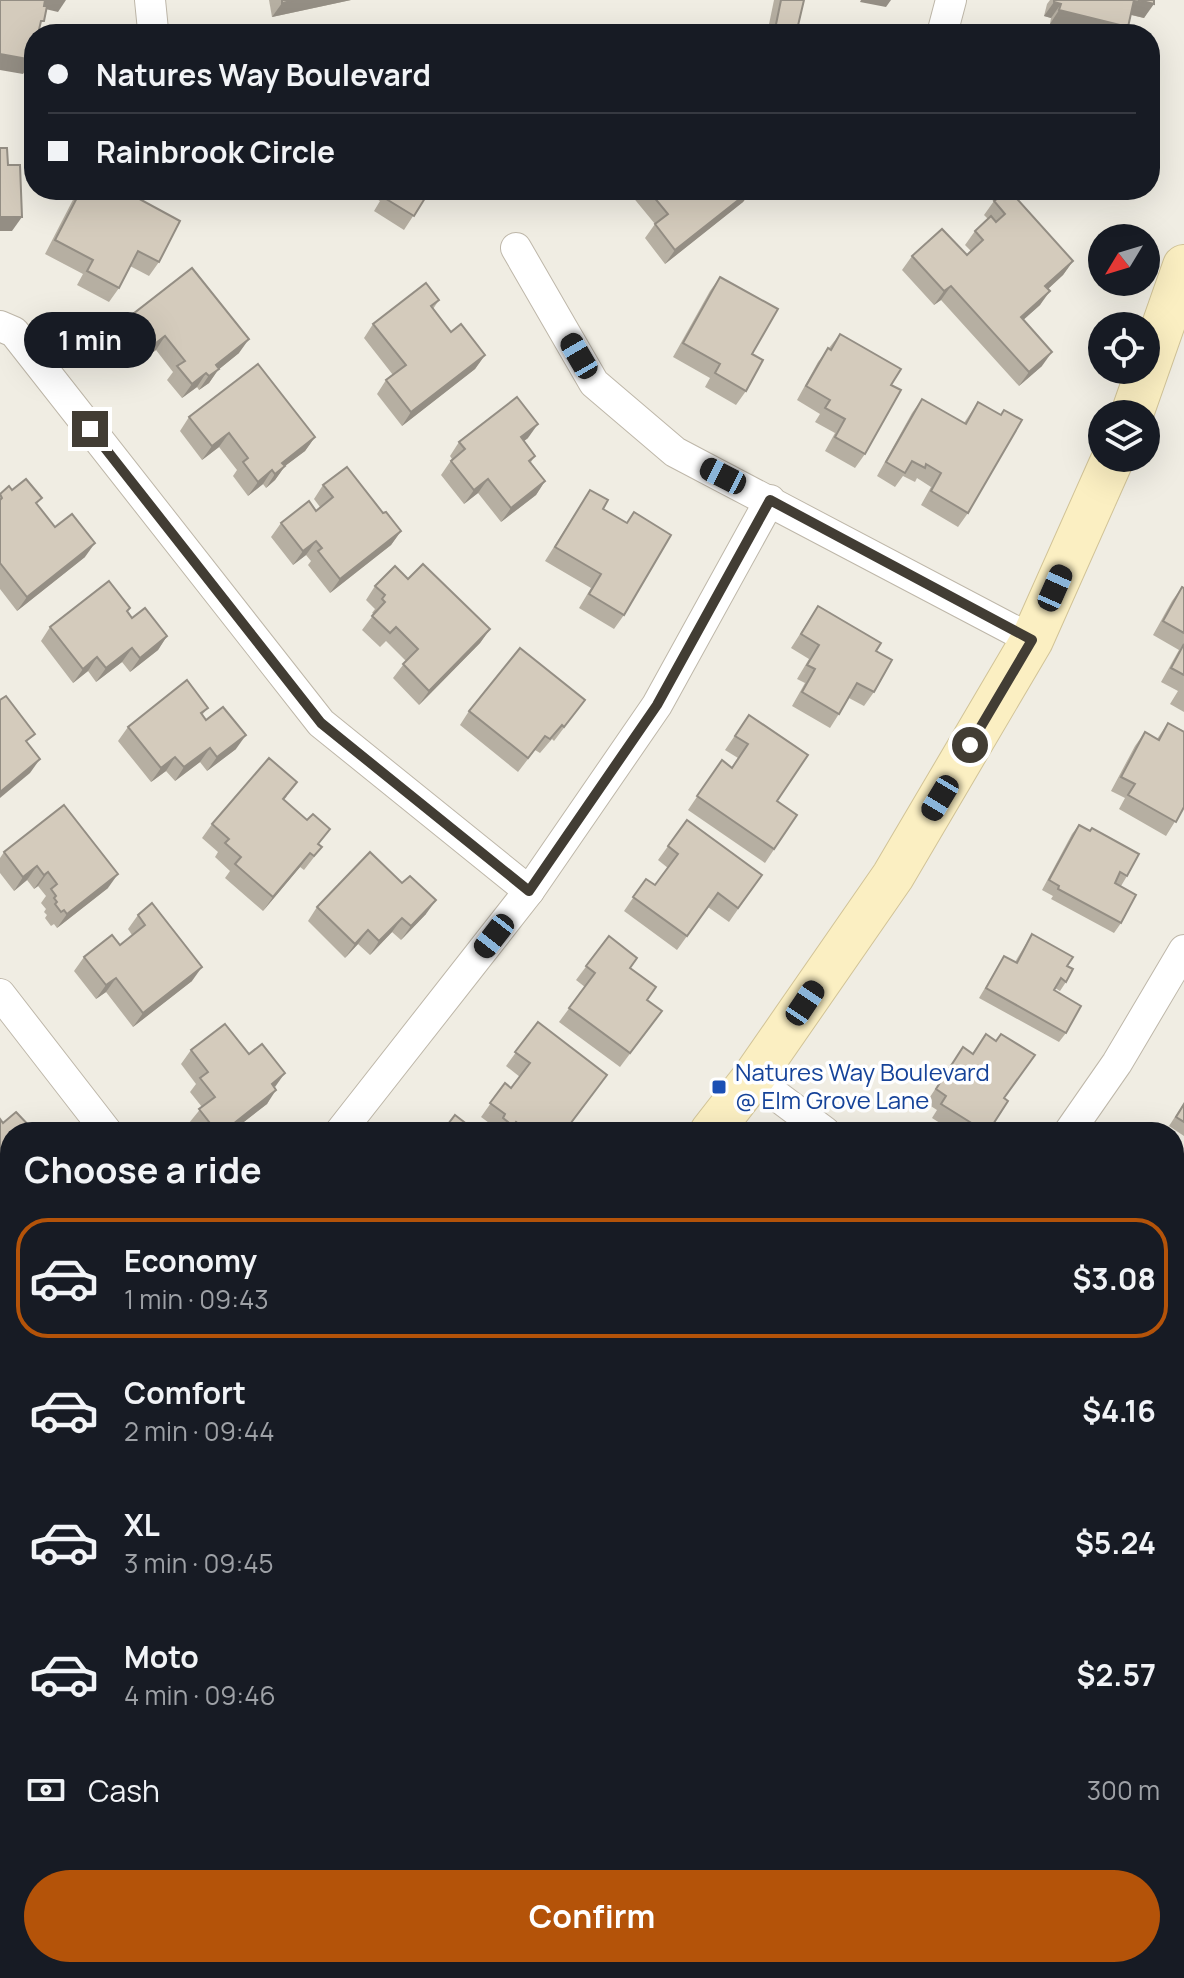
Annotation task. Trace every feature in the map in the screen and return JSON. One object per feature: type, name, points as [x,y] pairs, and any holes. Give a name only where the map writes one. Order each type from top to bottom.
[{"type":"street","points":[[150,0],[152,24]]},
{"type":"street","points":[[945,24],[951,0]]},
{"type":"street","points":[[516,248],[594,383],[675,452],[1032,640]]},
{"type":"street","points":[[1137,400],[1184,266]]},
{"type":"street","points":[[0,326],[14,332],[321,723],[529,891]]},
{"type":"street","points":[[719,1122],[753,1078],[893,876],[1032,640],[1107,472]]},
{"type":"street","points":[[348,1122],[529,891],[657,705],[770,500]]},
{"type":"street","points":[[1076,1122],[1117,1063],[1184,950]]},
{"type":"street","points":[[0,994],[99,1122]]},
{"type":"street","points":[[753,1078],[812,1122]]},
{"type":"building","points":[[0,0],[45,0],[44,21],[40,24],[24,24],[24,58],[0,54]]},
{"type":"building","points":[[781,0],[804,0],[798,24],[776,24]]},
{"type":"building","points":[[1134,0],[1129,24],[1116,24],[1059,10],[1061,4],[1054,2]]},
{"type":"building","points":[[0,148],[7,148],[8,165],[20,165],[22,217],[0,217]]},
{"type":"building","points":[[76,200],[141,200],[180,221],[159,262],[138,251],[119,288],[87,271],[93,260],[55,240]]},
{"type":"building","points":[[388,200],[424,200],[414,216]]},
{"type":"building","points":[[656,200],[738,200],[675,250],[655,224],[668,214]]},
{"type":"building","points":[[1018,200],[1073,261],[1045,286],[1050,291],[1021,317],[1052,352],[1029,372],[951,286],[944,291],[912,256],[942,229],[967,255],[983,240],[975,231],[991,216],[996,222],[1005,214],[994,201]]},
{"type":"building","points":[[192,268],[249,339],[216,365],[219,369],[209,376],[206,373],[192,384],[177,366],[185,361],[165,336],[147,350],[124,321]]},
{"type":"building","points":[[720,277],[778,309],[752,354],[763,360],[746,391],[715,373],[720,364],[683,343]]},
{"type":"building","points":[[426,283],[439,300],[431,306],[451,332],[461,324],[485,355],[411,412],[386,380],[406,365],[373,324]]},
{"type":"building","points":[[840,334],[901,369],[891,385],[901,390],[865,454],[835,437],[845,419],[825,408],[830,400],[806,386]]},
{"type":"building","points":[[258,364],[315,437],[282,463],[285,466],[275,474],[272,470],[258,482],[243,462],[248,458],[229,433],[212,446],[189,417]]},
{"type":"building","points":[[517,397],[538,424],[521,437],[535,456],[529,461],[545,481],[511,508],[488,479],[474,490],[451,461],[465,449],[459,442]]},
{"type":"building","points":[[922,399],[966,424],[978,402],[1001,415],[1004,410],[1022,420],[968,513],[931,491],[941,473],[926,464],[925,468],[912,461],[905,473],[886,462]]},
{"type":"building","points":[[347,467],[401,531],[340,579],[318,551],[322,548],[316,541],[303,551],[281,523],[309,501],[316,511],[333,497],[323,485]]},
{"type":"building","points":[[26,479],[42,498],[36,503],[55,527],[72,514],[95,543],[27,597],[0,563],[0,494],[9,486],[12,490]]},
{"type":"building","points":[[590,490],[608,500],[603,509],[627,523],[634,512],[671,535],[624,615],[589,594],[601,574],[555,547]]},
{"type":"building","points":[[423,564],[490,629],[429,691],[403,664],[418,649],[396,627],[390,633],[372,616],[385,602],[382,599],[385,595],[375,586],[395,566],[408,579]]},
{"type":"building","points":[[109,581],[130,608],[127,611],[132,618],[145,608],[167,636],[140,658],[132,648],[106,668],[97,657],[83,669],[50,627]]},
{"type":"building","points":[[1184,588],[1184,633],[1163,621]]},
{"type":"building","points":[[818,606],[881,643],[876,651],[892,660],[874,692],[857,683],[839,714],[802,692],[815,669],[807,665],[819,645],[801,634]]},
{"type":"building","points":[[1184,644],[1184,675],[1171,668]]},
{"type":"building","points":[[520,648],[585,700],[564,727],[562,725],[550,739],[545,736],[528,758],[469,711]]},
{"type":"building","points":[[187,680],[208,708],[201,713],[206,720],[223,707],[246,735],[217,757],[210,748],[184,767],[175,757],[161,768],[128,727]]},
{"type":"building","points":[[6,696],[35,734],[26,741],[40,759],[0,792],[0,700]]},
{"type":"building","points":[[749,715],[808,755],[777,801],[797,815],[774,849],[697,796],[722,760],[732,768],[748,744],[735,736]]},
{"type":"building","points":[[1168,723],[1184,732],[1184,807],[1176,822],[1128,795],[1135,784],[1121,777],[1145,732],[1159,740]]},
{"type":"building","points":[[269,758],[297,782],[283,799],[307,820],[313,814],[330,829],[318,844],[322,847],[314,856],[310,853],[273,897],[235,864],[241,857],[225,843],[229,839],[212,824]]},
{"type":"building","points":[[64,805],[118,874],[67,914],[55,904],[56,896],[51,889],[57,884],[48,872],[44,875],[37,866],[23,877],[4,852]]},
{"type":"building","points":[[687,820],[762,875],[738,908],[718,893],[687,936],[633,897],[646,879],[655,885],[678,854],[668,846]]},
{"type":"building","points":[[1079,825],[1090,831],[1092,828],[1139,854],[1127,876],[1120,872],[1115,883],[1136,895],[1121,923],[1058,889],[1059,886],[1049,880]]},
{"type":"building","points":[[370,852],[402,883],[410,876],[436,900],[411,926],[402,918],[379,941],[368,930],[355,944],[317,907]]},
{"type":"building","points":[[152,903],[202,967],[143,1013],[116,978],[106,985],[84,957],[112,935],[120,945],[145,925],[138,915]]},
{"type":"building","points":[[1032,934],[1073,957],[1067,966],[1073,969],[1066,982],[1061,978],[1054,990],[1081,1006],[1066,1033],[986,988],[1004,956],[1017,963]]},
{"type":"building","points":[[609,936],[637,958],[630,968],[656,987],[647,1000],[662,1011],[630,1053],[569,1008],[595,973],[586,966]]},
{"type":"building","points":[[538,1022],[607,1075],[572,1122],[508,1122],[503,1118],[505,1114],[490,1103],[505,1083],[511,1088],[530,1063],[515,1052]]},
{"type":"building","points":[[225,1024],[249,1054],[262,1044],[285,1073],[272,1084],[276,1090],[236,1122],[209,1122],[199,1109],[215,1097],[200,1078],[208,1072],[191,1050]]},
{"type":"building","points":[[986,1034],[996,1041],[1001,1034],[1035,1055],[1004,1098],[1008,1101],[994,1122],[970,1122],[941,1104],[946,1096],[936,1089],[963,1047],[973,1054]]},
{"type":"building","points":[[1184,1104],[1184,1122],[1176,1117]]},
{"type":"building","points":[[16,1112],[26,1122],[4,1122]]},
{"type":"building","points":[[455,1115],[464,1122],[450,1122]]},
{"type":"place","name":"Natures Way Boulevard @ Elm Grove Lane","points":[[719,1087]]},
{"type":"route","points":[[90,429],[321,723],[529,891],[657,705],[770,500],[1032,640],[970,745]]}]
